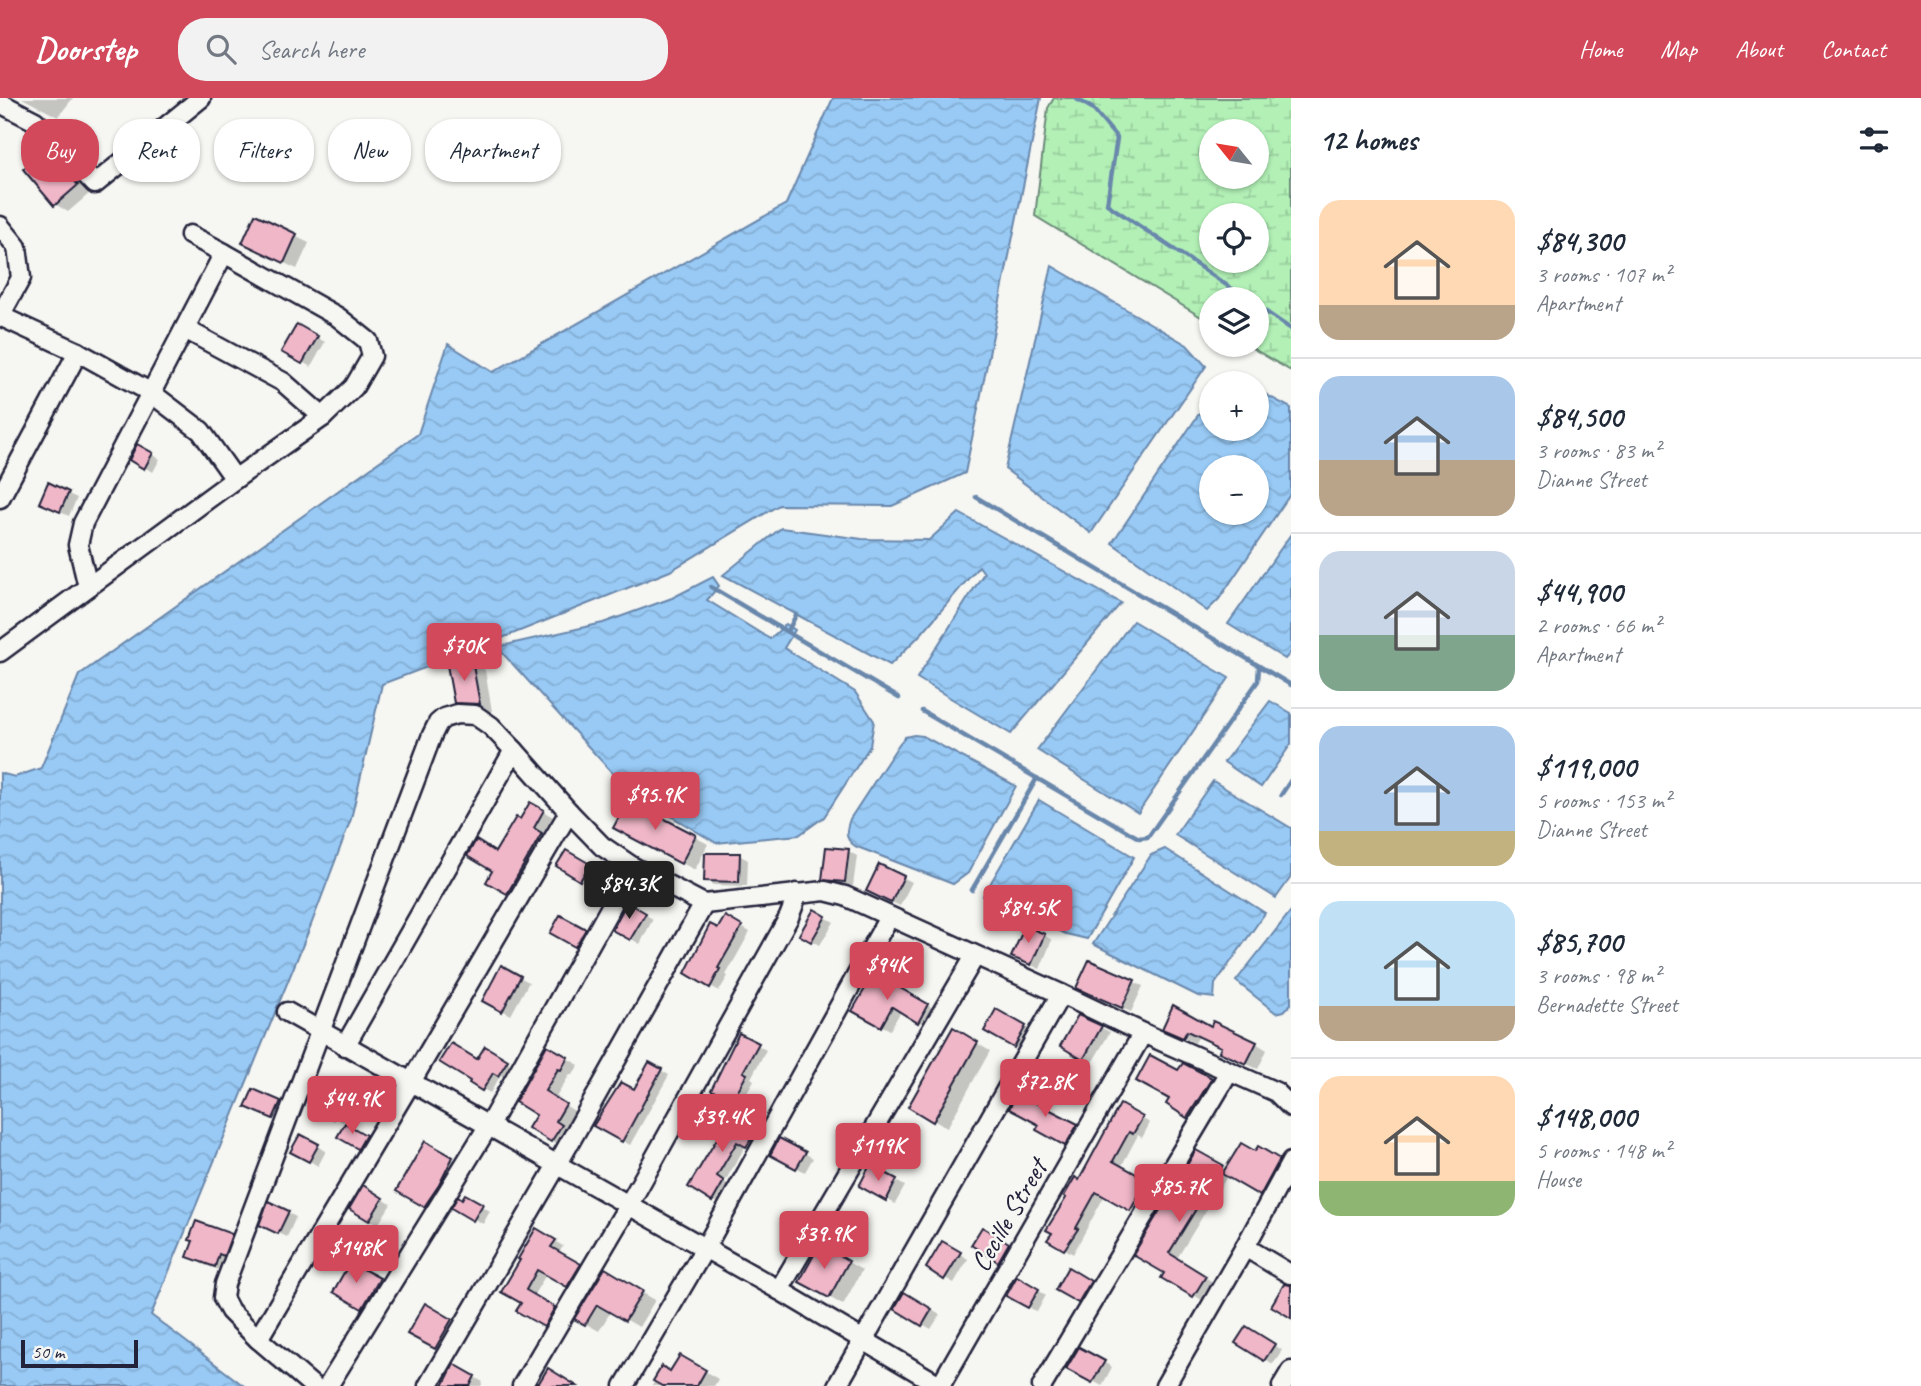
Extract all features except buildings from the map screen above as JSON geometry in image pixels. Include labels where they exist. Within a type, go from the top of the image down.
[{"type":"street","points":[[0,103],[36,121],[95,184],[201,98]]},
{"type":"street","points":[[0,226],[17,247],[21,278],[0,316],[78,352],[150,392],[201,431],[235,479]]},
{"type":"street","points":[[0,652],[323,417],[354,387],[372,356],[368,341],[338,317],[190,235]]},
{"type":"street","points":[[88,587],[78,545],[83,523],[224,253]]},
{"type":"street","points":[[185,329],[283,382],[323,417]]},
{"type":"street","points":[[0,498],[78,352]]},
{"type":"street","points":[[313,1386],[258,1339],[226,1306],[223,1293],[438,723],[457,714],[475,715],[491,726],[603,846],[634,867],[704,904],[824,891],[845,896],[1276,1092],[1291,1107]]},
{"type":"street","points":[[345,1046],[514,750]]},
{"type":"street","points":[[258,1339],[569,812]]},
{"type":"street","points":[[328,1386],[489,1125],[634,867]]},
{"type":"street","points":[[522,1386],[628,1206],[789,917],[796,893]]},
{"type":"street","points":[[428,1386],[557,1165],[704,904]]},
{"type":"street","points":[[624,1386],[705,1248],[889,917]]},
{"type":"street","points":[[779,1290],[975,956]]},
{"type":"street","points":[[837,1386],[1062,994]]},
{"type":"street","points":[[286,1012],[779,1290],[940,1386]]},
{"type":"street","name":"Cecille Street","points":[[940,1386],[1143,1033]]},
{"type":"street","points":[[1042,1386],[1229,1072]]},
{"type":"street","points":[[1165,1386],[1291,1162]]},
{"type":"street","points":[[1245,1247],[1290,1274]]},
{"type":"street","points":[[1282,1386],[1291,1371]]},
{"type":"green space","points":[[1054,98],[1291,98],[1291,371],[1267,357],[1269,287],[1199,287],[1199,316],[1035,216],[1048,108]]},
{"type":"water","points":[[833,98],[1041,98],[965,473],[892,506],[779,505],[670,571],[382,684],[351,819],[311,925],[151,1315],[244,1386],[0,1386],[0,773],[15,777],[41,768],[79,675],[418,434],[448,344],[493,372],[786,204]]},
{"type":"water","points":[[1052,266],[1187,345],[1206,366],[1199,371],[1199,376],[1091,533],[1005,469]]},
{"type":"water","points":[[1269,396],[1291,408],[1291,493],[1219,599],[1207,611],[1112,543],[1199,414],[1199,441],[1269,441]]},
{"type":"water","points":[[959,513],[1121,603],[1011,734],[917,678],[984,573],[979,566],[921,634],[890,665],[723,575],[781,528],[862,539],[929,540]]},
{"type":"water","points":[[1291,534],[1291,652],[1285,659],[1228,624]]},
{"type":"water","points":[[713,577],[719,586],[707,600],[770,639],[786,624],[795,630],[784,648],[855,692],[874,721],[870,746],[824,817],[799,835],[716,843],[629,791],[497,647],[603,623],[672,598]]},
{"type":"water","points":[[1133,621],[1229,678],[1138,813],[1037,750]]},
{"type":"water","points":[[1270,701],[1291,713],[1291,744],[1261,787],[1224,762]]},
{"type":"water","points":[[923,736],[1016,786],[968,873],[953,884],[855,846],[848,837],[850,819],[899,744],[905,737]]},
{"type":"water","points":[[1213,781],[1291,828],[1291,877],[1276,898],[1175,835]]},
{"type":"water","points":[[1039,800],[1134,857],[1087,939],[1066,934],[983,896]]},
{"type":"water","points":[[1165,849],[1265,913],[1215,984],[1214,998],[1198,996],[1093,944],[1151,855]]},
{"type":"water","points":[[1291,911],[1291,1004],[1284,1011],[1276,1013],[1236,981]]},
{"type":"waterway","points":[[1075,98],[1092,108],[1117,138],[1107,204],[1229,287]]},
{"type":"waterway","points":[[1269,314],[1291,329]]},
{"type":"waterway","points":[[976,497],[1291,685]]},
{"type":"waterway","points":[[711,587],[899,698]]},
{"type":"waterway","points":[[789,629],[796,615]]},
{"type":"waterway","points":[[922,711],[1130,833],[1139,838],[1148,837],[1258,681],[1259,666]]},
{"type":"waterway","points":[[972,890],[1037,778]]},
{"type":"waterway","points":[[1281,795],[1291,780]]}]
